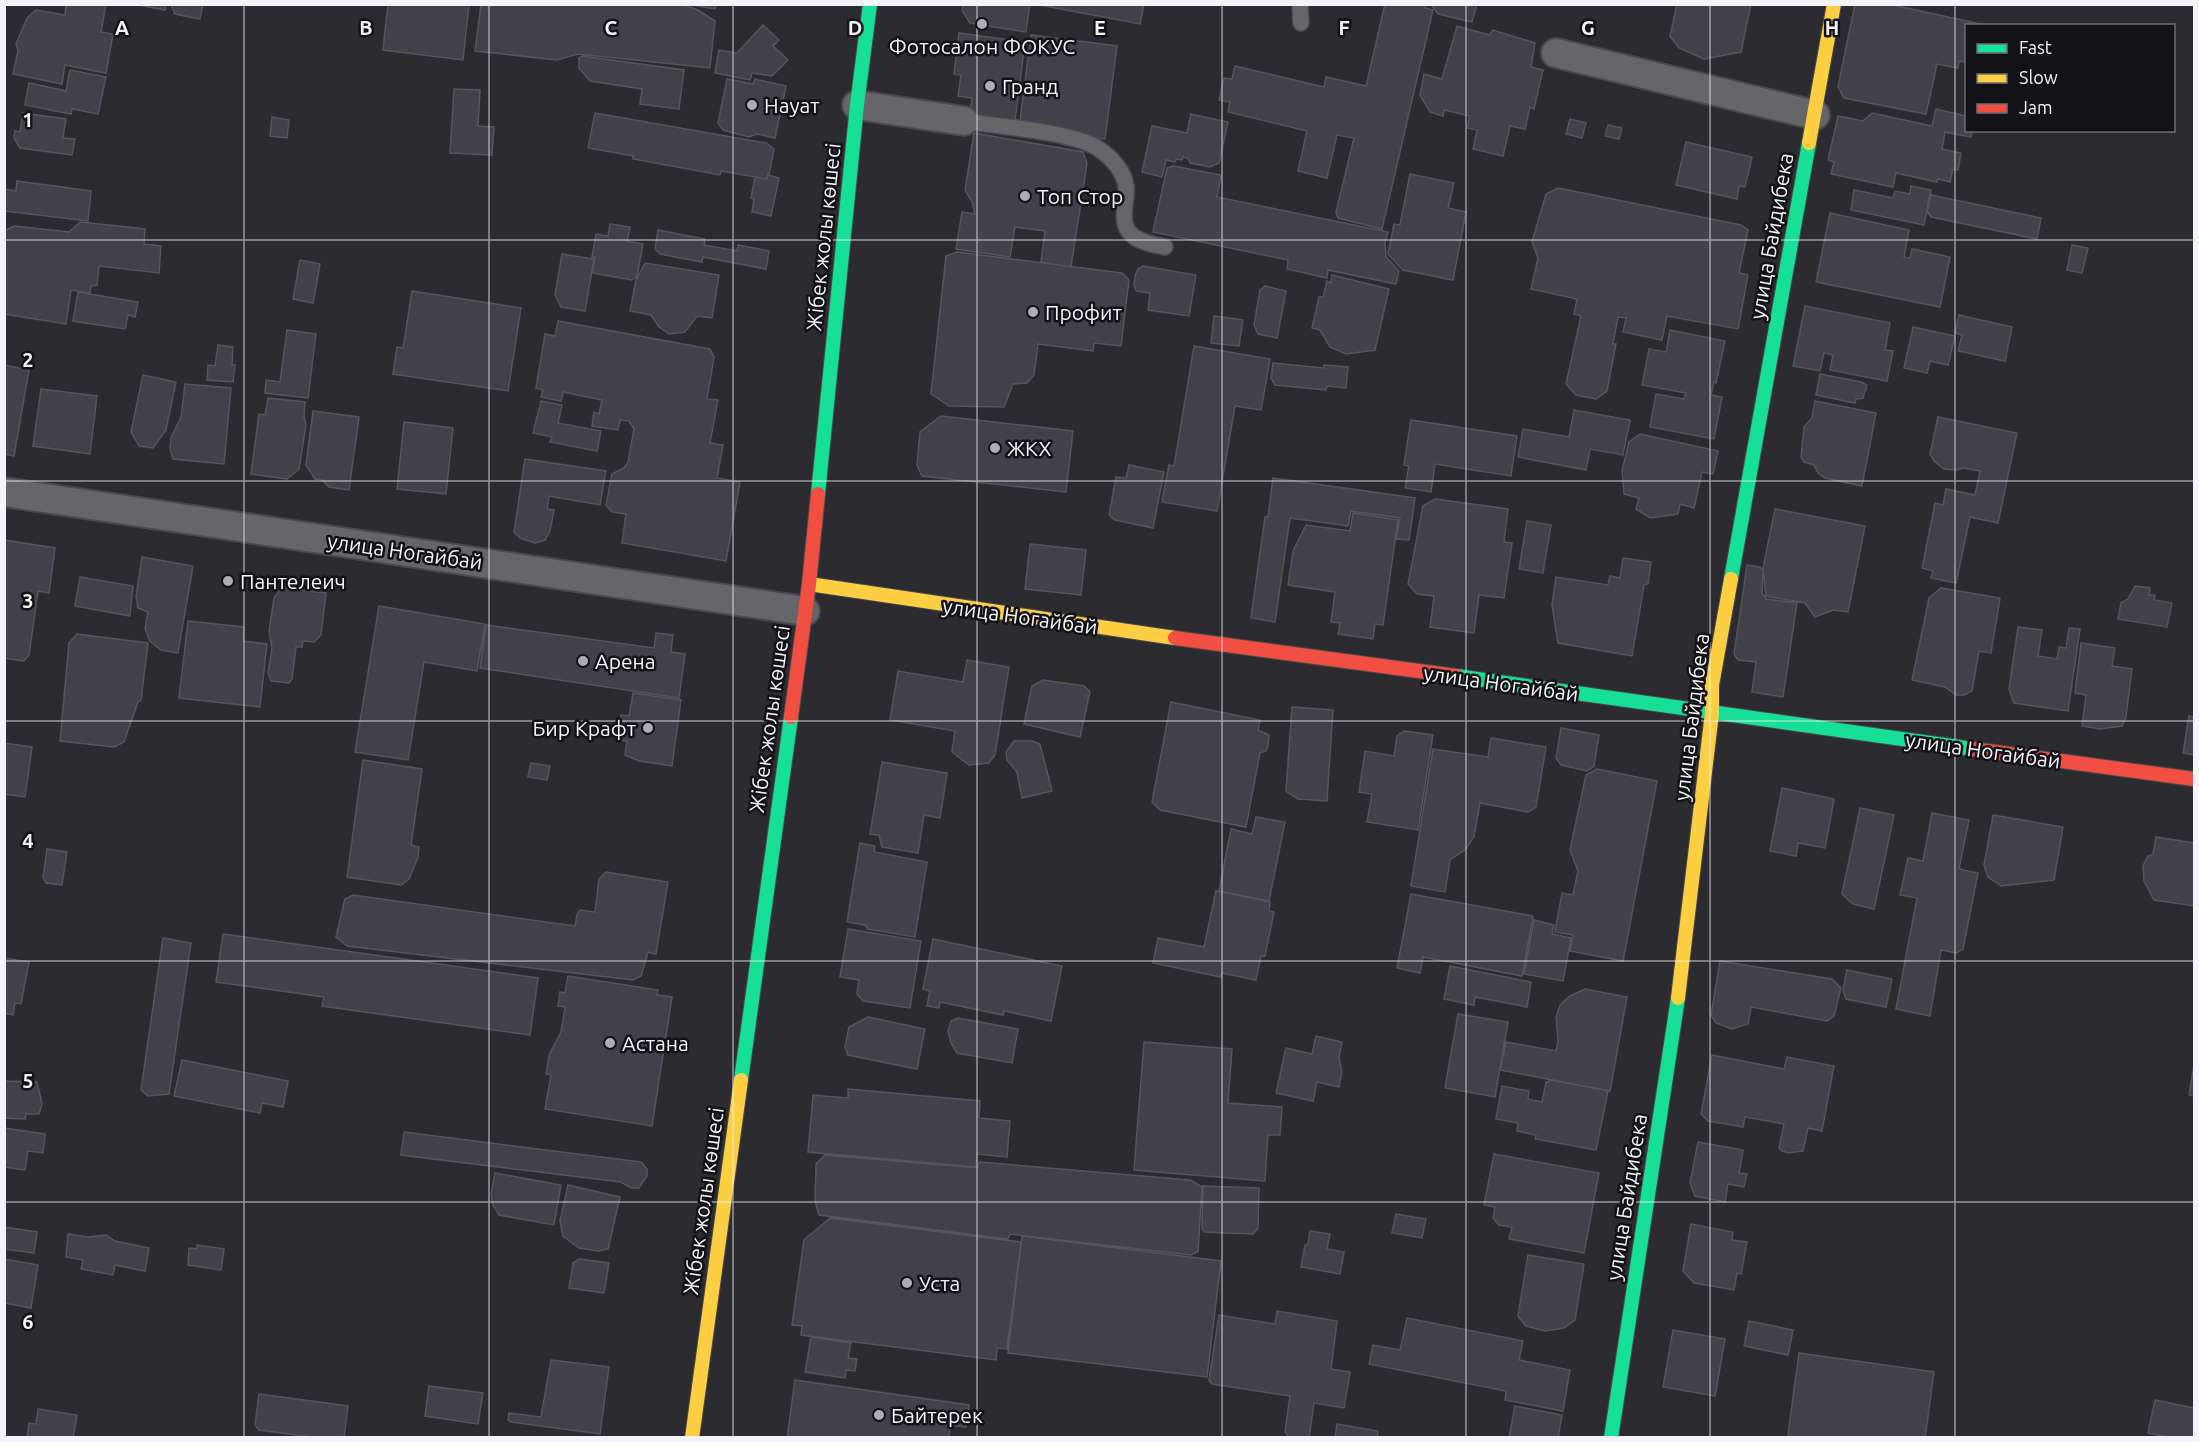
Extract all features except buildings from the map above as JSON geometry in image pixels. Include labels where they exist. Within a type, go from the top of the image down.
[{"type":"main road","name":"Жібек жолы көшесі","points":[[692,1437],[807,598],[870,4]]},
{"type":"main road","name":"улица Байдибека","points":[[1611,1437],[1683,965],[1712,713],[1712,685],[1834,4]]},
{"type":"main road","name":"улица Ногайбай","points":[[807,598],[1041,620],[2194,779]]},
{"type":"street","points":[[1556,53],[1815,115]]},
{"type":"street","points":[[858,105],[964,121]]},
{"type":"street","name":"улица Ногайбай","points":[[4,492],[807,598]]},
{"type":"lane","points":[[1300,4],[1301,23]]},
{"type":"lane","points":[[964,121],[1071,137],[1097,147],[1115,162],[1126,183],[1123,220],[1131,235],[1165,247]]},
{"type":"traffic: fast","points":[[818,494],[857,105],[870,4]]},
{"type":"traffic: fast","points":[[1731,579],[1809,143]]},
{"type":"traffic: fast","points":[[1456,676],[1973,749]]},
{"type":"traffic: fast","points":[[741,1080],[791,717]]},
{"type":"traffic: fast","points":[[1611,1438],[1678,998]]},
{"type":"traffic: slow","points":[[1809,143],[1834,4]]},
{"type":"traffic: slow","points":[[1678,998],[1712,713],[1712,685],[1731,579]]},
{"type":"traffic: slow","points":[[809,584],[1175,638]]},
{"type":"traffic: slow","points":[[692,1438],[741,1080]]},
{"type":"traffic: jam","points":[[791,717],[809,584],[818,494]]},
{"type":"traffic: jam","points":[[1175,638],[1456,676]]},
{"type":"traffic: jam","points":[[1973,749],[2194,779]]},
{"type":"place","name":"Фотосалон ФОКУС","points":[[982,24]]},
{"type":"place","name":"Гранд","points":[[990,86]]},
{"type":"place","name":"Науат","points":[[752,105]]},
{"type":"place","name":"Топ Стор","points":[[1025,196]]},
{"type":"place","name":"Профит","points":[[1033,312]]},
{"type":"place","name":"ЖКХ","points":[[995,448]]},
{"type":"place","name":"Пантелеич","points":[[228,581]]},
{"type":"place","name":"Арена","points":[[583,661]]},
{"type":"place","name":"Бир Крафт","points":[[648,728]]},
{"type":"place","name":"Астана","points":[[610,1043]]},
{"type":"place","name":"Уста","points":[[907,1283]]},
{"type":"place","name":"Байтерек","points":[[879,1415]]}]
